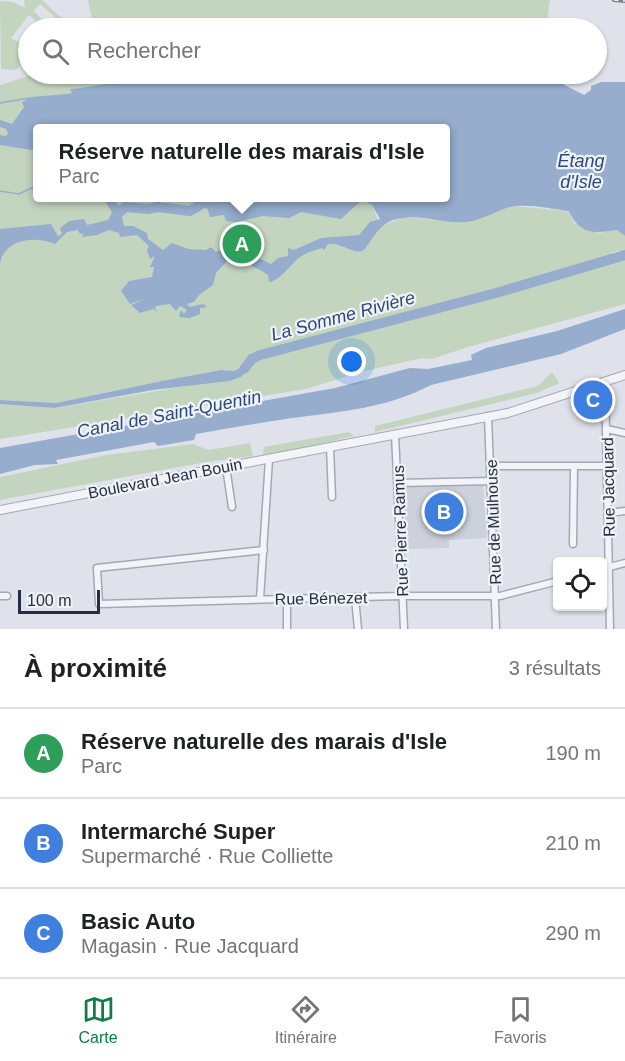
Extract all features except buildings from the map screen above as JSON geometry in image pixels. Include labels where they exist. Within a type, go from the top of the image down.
[{"type":"street","name":"Boulevard Jean Bouin","points":[[0,510],[508,413],[625,375]]},
{"type":"street","name":"Rue Jacquard","points":[[605,382],[609,466],[607,557]]},
{"type":"street","name":"Rue de Mulhouse","points":[[488,416],[496,629]]},
{"type":"street","points":[[607,429],[625,434]]},
{"type":"street","name":"Rue Pierre Ramus","points":[[396,434],[404,629]]},
{"type":"street","points":[[330,447],[332,497]]},
{"type":"street","points":[[260,599],[269,459]]},
{"type":"street","points":[[490,466],[609,466]]},
{"type":"street","points":[[573,544],[574,466]]},
{"type":"street","points":[[226,467],[232,507]]},
{"type":"street","points":[[399,483],[491,481]]},
{"type":"street","points":[[609,513],[625,512]]},
{"type":"street","name":"Rue Bénezet","points":[[264,550],[97,568],[99,604],[403,596],[496,596],[553,582]]},
{"type":"street","points":[[607,568],[625,563]]},
{"type":"street","name":"Rue Jacquard","points":[[607,583],[610,629]]},
{"type":"street","points":[[355,598],[358,629]]},
{"type":"street","points":[[287,599],[287,629]]},
{"type":"shaded area","points":[[483,485],[487,538],[449,540],[449,548],[405,549],[405,487]]},
{"type":"green space","points":[[24,0],[42,0],[62,18],[56,18],[40,4],[34,11],[41,18],[32,18],[29,15],[27,18],[18,18],[18,29],[11,38],[18,42],[18,68],[16,70],[1,69],[0,1],[13,2],[25,8]]},
{"type":"green space","points":[[88,0],[550,0],[547,18],[92,18]]},
{"type":"green space","points":[[18,79],[18,84],[113,84],[45,124],[33,124],[33,202],[366,202],[372,205],[381,227],[402,217],[466,222],[513,206],[569,211],[574,223],[599,233],[617,230],[625,236],[625,253],[619,251],[611,253],[612,258],[625,259],[625,304],[432,359],[422,358],[364,371],[306,389],[0,439],[0,404],[54,408],[241,377],[243,363],[234,371],[221,370],[56,403],[0,400],[0,85]]},
{"type":"green space","points":[[552,372],[559,383],[537,393],[375,432],[375,426],[538,386]]},
{"type":"green space","points":[[349,432],[354,436],[263,457],[264,447]]},
{"type":"green space","points":[[250,443],[253,456],[206,462],[0,500],[0,477],[106,455],[193,444],[209,450]]},
{"type":"water","name":"Étang d'Isle","points":[[625,82],[625,236],[617,230],[588,231],[577,224],[569,211],[531,206],[510,207],[466,222],[402,218],[387,223],[362,251],[328,244],[324,250],[322,248],[300,257],[274,281],[269,282],[268,275],[243,262],[227,261],[216,273],[213,285],[199,295],[194,302],[187,304],[190,307],[203,304],[207,307],[200,308],[200,314],[190,318],[179,317],[181,310],[184,314],[187,310],[180,306],[176,311],[170,304],[156,306],[155,309],[159,313],[153,309],[140,313],[131,305],[146,298],[130,304],[121,291],[129,281],[152,277],[154,267],[150,267],[155,256],[150,259],[147,250],[149,246],[137,235],[120,237],[119,233],[109,230],[97,235],[82,237],[83,233],[80,234],[78,230],[67,232],[55,244],[40,240],[23,241],[8,248],[0,264],[0,229],[51,224],[58,236],[62,234],[60,228],[69,221],[84,219],[87,225],[108,220],[112,212],[106,203],[116,202],[126,209],[121,213],[124,226],[133,226],[147,233],[148,239],[163,250],[172,243],[188,249],[206,250],[211,247],[216,252],[223,249],[237,249],[271,264],[278,258],[288,256],[288,248],[294,250],[321,238],[359,235],[370,222],[380,219],[372,205],[366,202],[450,202],[450,124],[33,124],[33,150],[0,145],[0,135],[6,136],[8,133],[6,129],[0,127],[0,120],[12,124],[24,107],[22,102],[31,97],[67,94],[72,93],[70,89],[104,84],[563,84],[584,95],[591,90],[591,86],[596,84]]},
{"type":"water","name":"Étang d'Isle","points":[[202,202],[360,202],[341,219],[301,212],[289,218],[263,216],[237,222],[226,221],[224,215],[210,217],[206,204],[201,204]]},
{"type":"water","points":[[625,309],[625,329],[561,354],[431,385],[381,404],[196,434],[194,440],[158,446],[154,442],[56,460],[58,464],[35,465],[0,474],[0,448],[335,388],[410,368],[428,369],[472,360],[471,355],[486,348],[557,331]]},
{"type":"water","points":[[249,354],[256,361],[241,377],[229,381],[153,390],[54,408],[0,404],[0,400],[56,403],[221,370],[234,371],[241,367]]},
{"type":"waterway","points":[[0,103],[29,98]]},
{"type":"waterway","points":[[0,191],[19,194],[33,187]]},
{"type":"waterway","points":[[116,216],[125,207],[148,209],[158,207],[190,211],[205,202],[213,206]]},
{"type":"waterway","name":"La Somme Rivière","points":[[244,369],[252,359],[260,355],[496,293],[625,255]]},
{"type":"railway","points":[[614,0],[625,1]]},
{"type":"place","name":"Réserve naturelle des marais d'Isle","points":[[242,244]]},
{"type":"place","name":"Basic Auto","points":[[593,400]]},
{"type":"place","name":"Intermarché Super","points":[[444,512]]},
{"type":"water label","name":"Canal de Saint-Quentin","points":[[169,414]]}]
